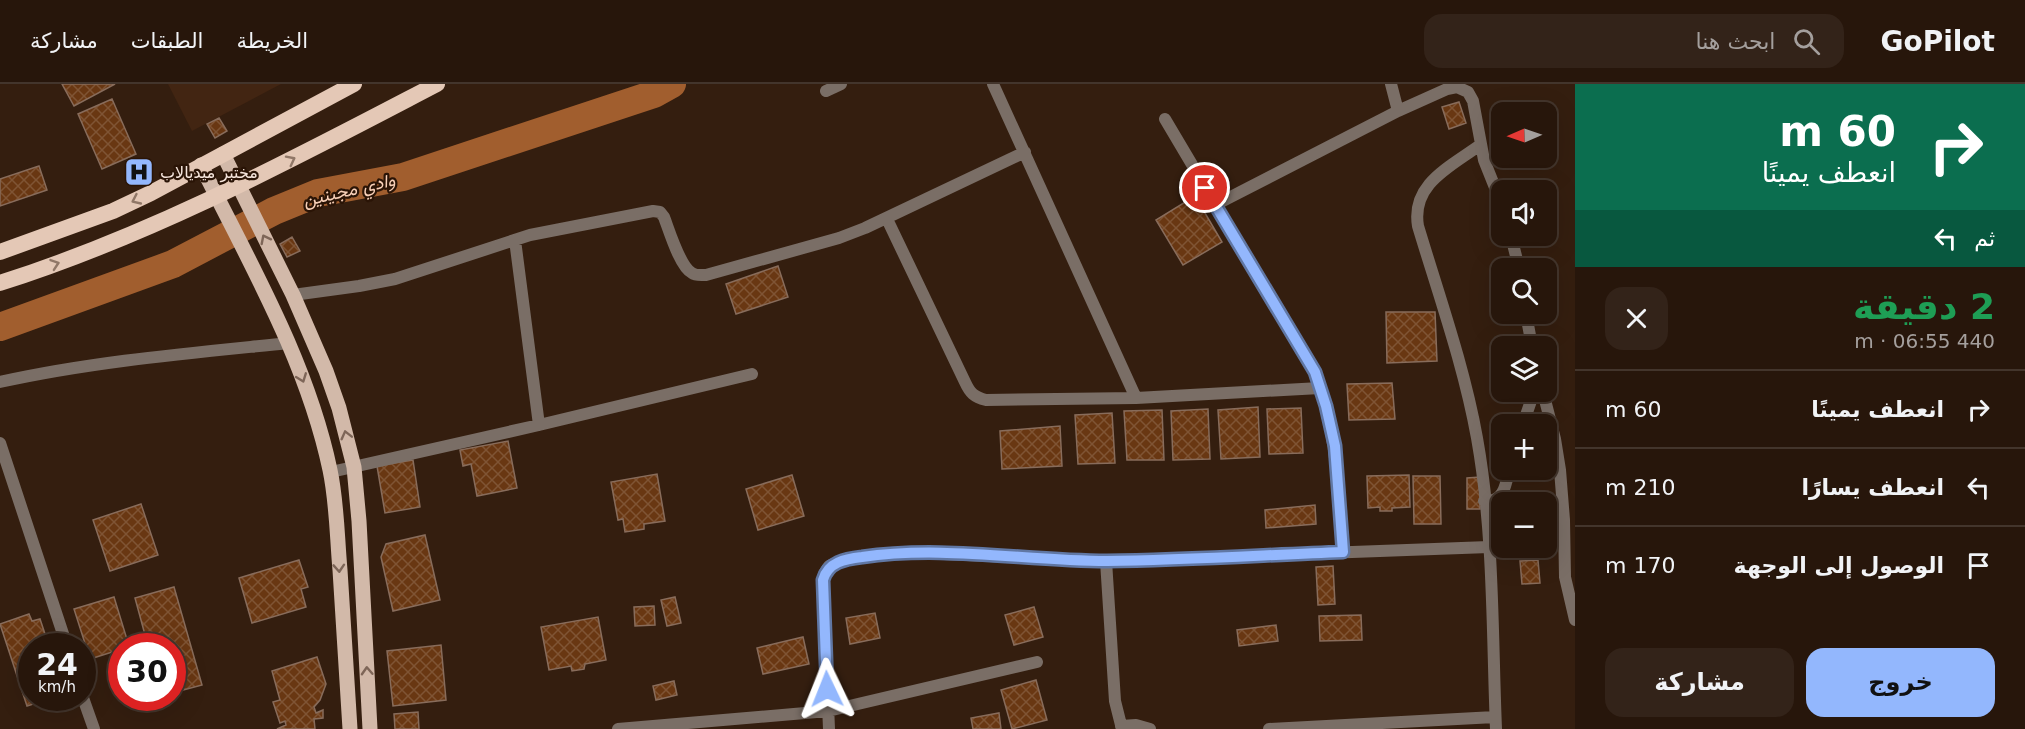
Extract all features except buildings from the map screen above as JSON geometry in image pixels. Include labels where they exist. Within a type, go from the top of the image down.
[{"type":"highway","points":[[0,252],[113,211],[151,193],[354,84]]},
{"type":"highway","points":[[0,283],[117,241],[239,187],[437,84]]},
{"type":"main road","points":[[223,154],[293,295],[339,408],[354,467],[370,729]]},
{"type":"main road","points":[[201,165],[289,343],[316,414],[331,472],[337,524],[350,729]]},
{"type":"street","points":[[826,91],[842,84]]},
{"type":"street","points":[[993,84],[1136,398]]},
{"type":"street","points":[[1391,84],[1398,111]]},
{"type":"street","points":[[1215,205],[1398,111],[1447,89],[1458,87],[1468,92],[1473,100],[1480,145],[1493,180]]},
{"type":"street","points":[[1165,118],[1307,357],[1320,388],[1335,446],[1343,552]]},
{"type":"street","points":[[1269,729],[1495,723],[1489,547],[1479,449],[1471,408],[1418,226],[1417,211],[1421,196],[1429,183],[1480,145]]},
{"type":"street","points":[[293,295],[395,279],[531,235],[653,211],[660,212],[664,217],[681,260],[688,270],[693,274],[706,275],[839,238],[886,219],[1025,152]]},
{"type":"street","points":[[886,219],[970,392],[976,398],[986,400],[1136,398],[1320,388]]},
{"type":"street","points":[[515,240],[539,425]]},
{"type":"street","points":[[0,382],[111,362],[289,343]]},
{"type":"street","points":[[331,472],[752,374]]},
{"type":"street","points":[[1546,402],[1560,470],[1565,576],[1575,620]]},
{"type":"street","points":[[0,443],[63,633]]},
{"type":"street","points":[[1484,501],[1494,500],[1502,495],[1506,480]]},
{"type":"street","points":[[829,729],[823,580],[829,566],[836,562],[860,557],[921,553],[1106,561],[1489,547]]},
{"type":"street","points":[[1106,561],[1115,701],[1121,728],[1136,725],[1150,729]]},
{"type":"street","points":[[618,729],[684,726],[828,711],[1037,663]]},
{"type":"street","points":[[88,711],[94,729]]},
{"type":"shaded area","points":[[168,84],[281,84],[192,131]]},
{"type":"waterway","name":"وادي مجينين","points":[[0,327],[173,264],[274,211],[318,193],[403,177],[654,94],[672,84]]},
{"type":"place","name":"مختبر ميديالاب","points":[[139,172]]},
{"type":"route","points":[[827,689],[823,580],[829,566],[836,562],[893,553],[1106,561],[1343,552],[1335,446],[1315,372],[1205,188]]}]
